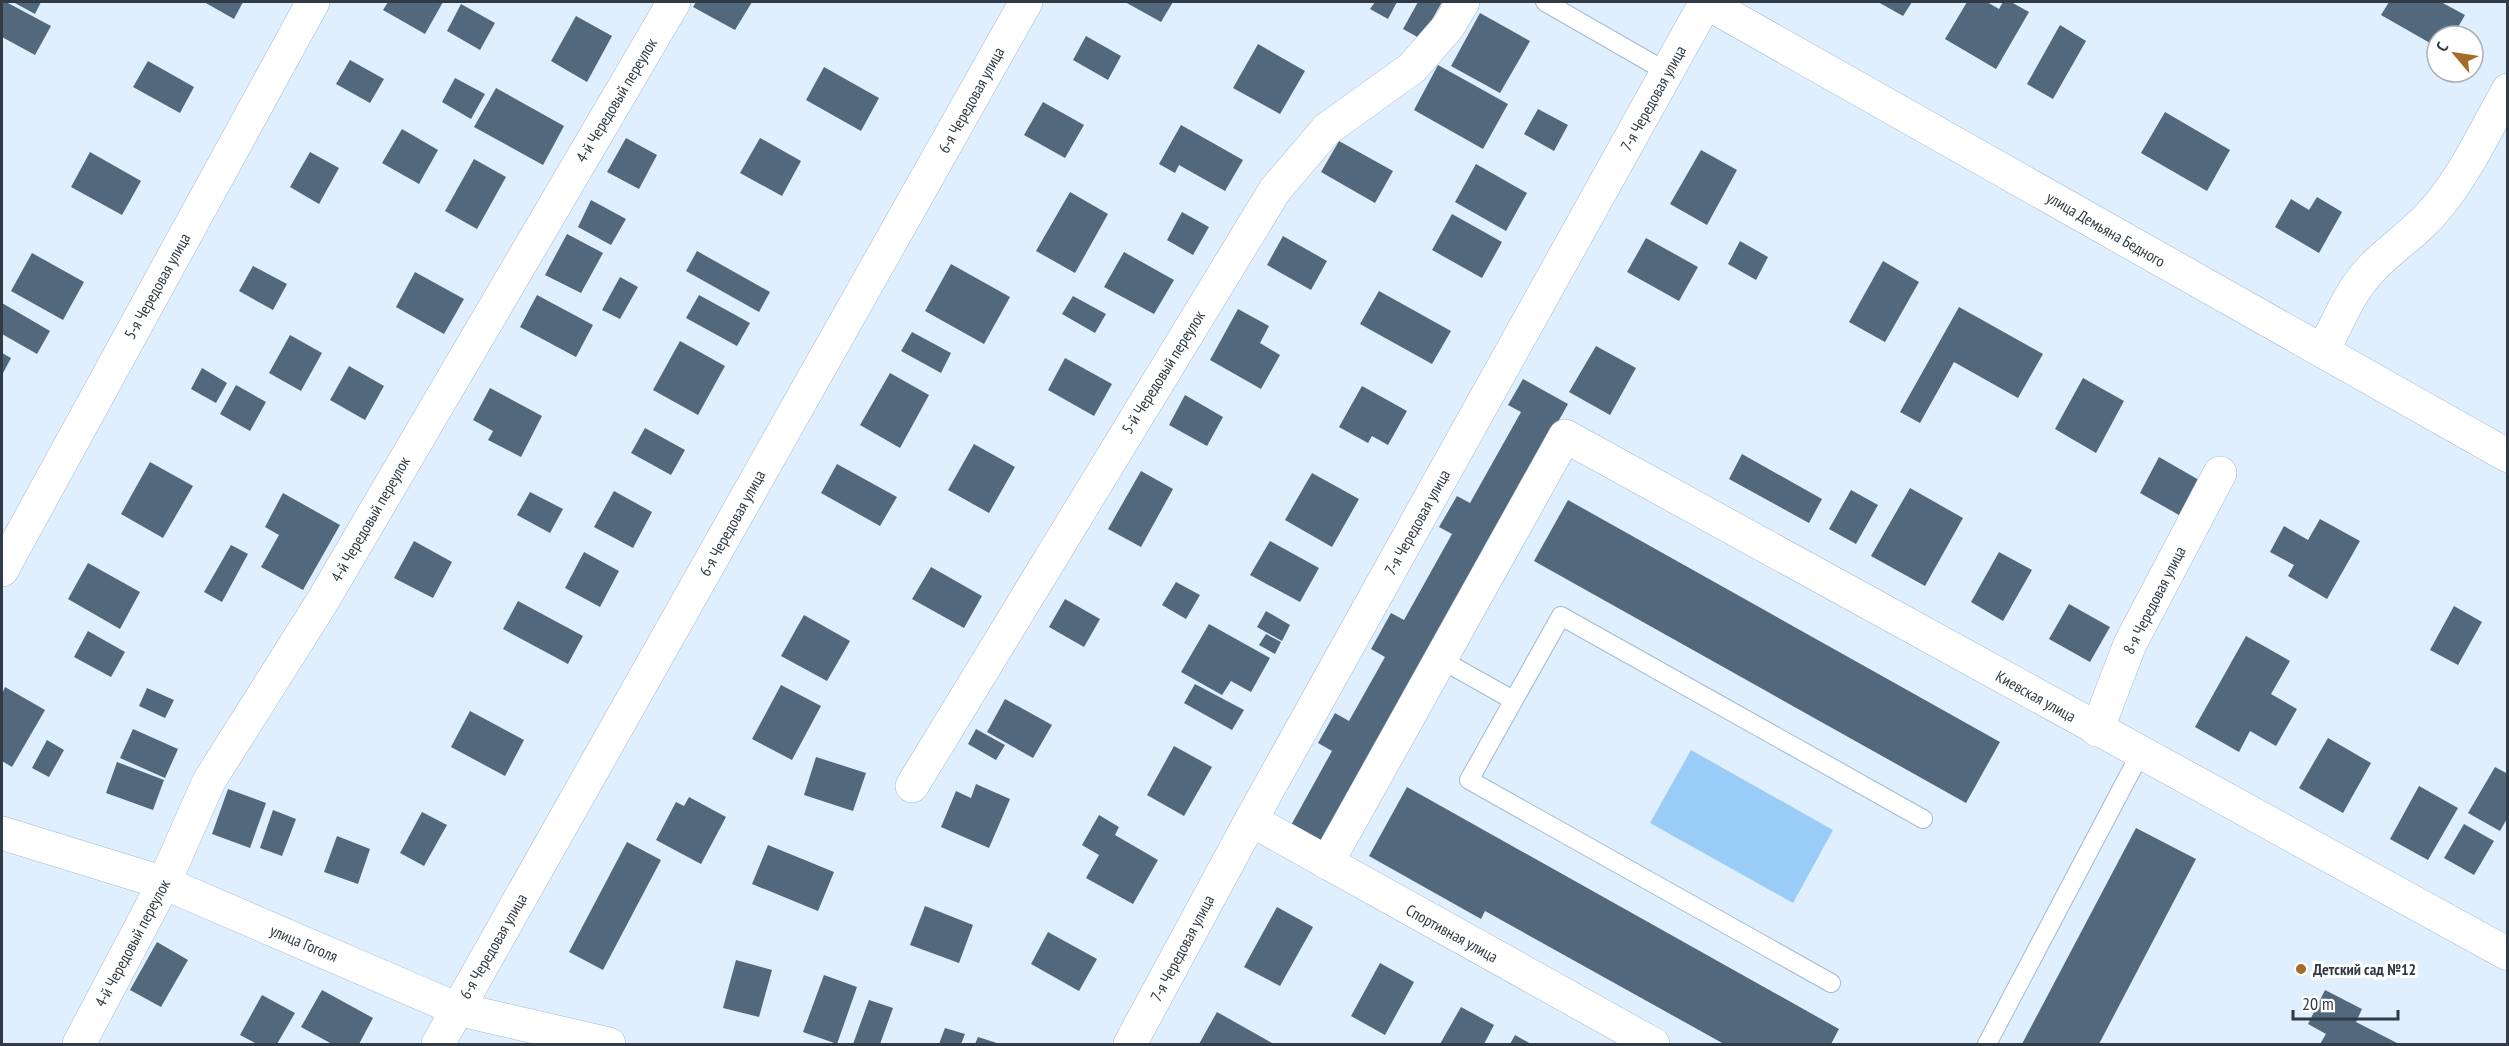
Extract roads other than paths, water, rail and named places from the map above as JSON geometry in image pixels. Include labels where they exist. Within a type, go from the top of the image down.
[{"type":"street","name":"5-я Чередовая улица","points":[[2,570],[313,2]]},
{"type":"street","name":"4-й Чередовый переулок","points":[[79,1044],[165,883],[209,781],[322,602],[674,2]]},
{"type":"street","name":"6-я Чередовая улица","points":[[438,1044],[1026,2]]},
{"type":"street","name":"5-й Чередовый переулок","points":[[912,786],[1275,190],[1327,129],[1412,68],[1448,27],[1463,2]]},
{"type":"street","name":"7-я Чередовая улица","points":[[1130,1044],[1251,820],[1705,2]]},
{"type":"street","name":"улица Демьяна Бедного","points":[[1705,2],[2508,456]]},
{"type":"street","points":[[2323,351],[2356,290],[2371,268],[2416,232],[2441,204],[2508,90]]},
{"type":"street","name":"Киевская улица","points":[[1440,659],[1565,436],[2140,754],[2508,954]]},
{"type":"street","name":"8-я Чередовая улица","points":[[2097,730],[2130,644],[2220,473]]},
{"type":"street","points":[[1327,863],[1440,659]]},
{"type":"street","name":"Спортивная улица","points":[[1251,820],[1653,1044]]},
{"type":"street","name":"улица Гоголя","points":[[2,832],[165,883],[457,1009],[609,1044]]},
{"type":"lane","points":[[1545,2],[1667,72]]},
{"type":"lane","points":[[1831,983],[1469,780],[1561,616],[1923,819]]},
{"type":"lane","points":[[1440,659],[1514,700]]},
{"type":"lane","points":[[1987,1044],[2140,754]]},
{"type":"place","name":"Детский сад №12","points":[[2301,969]]}]
